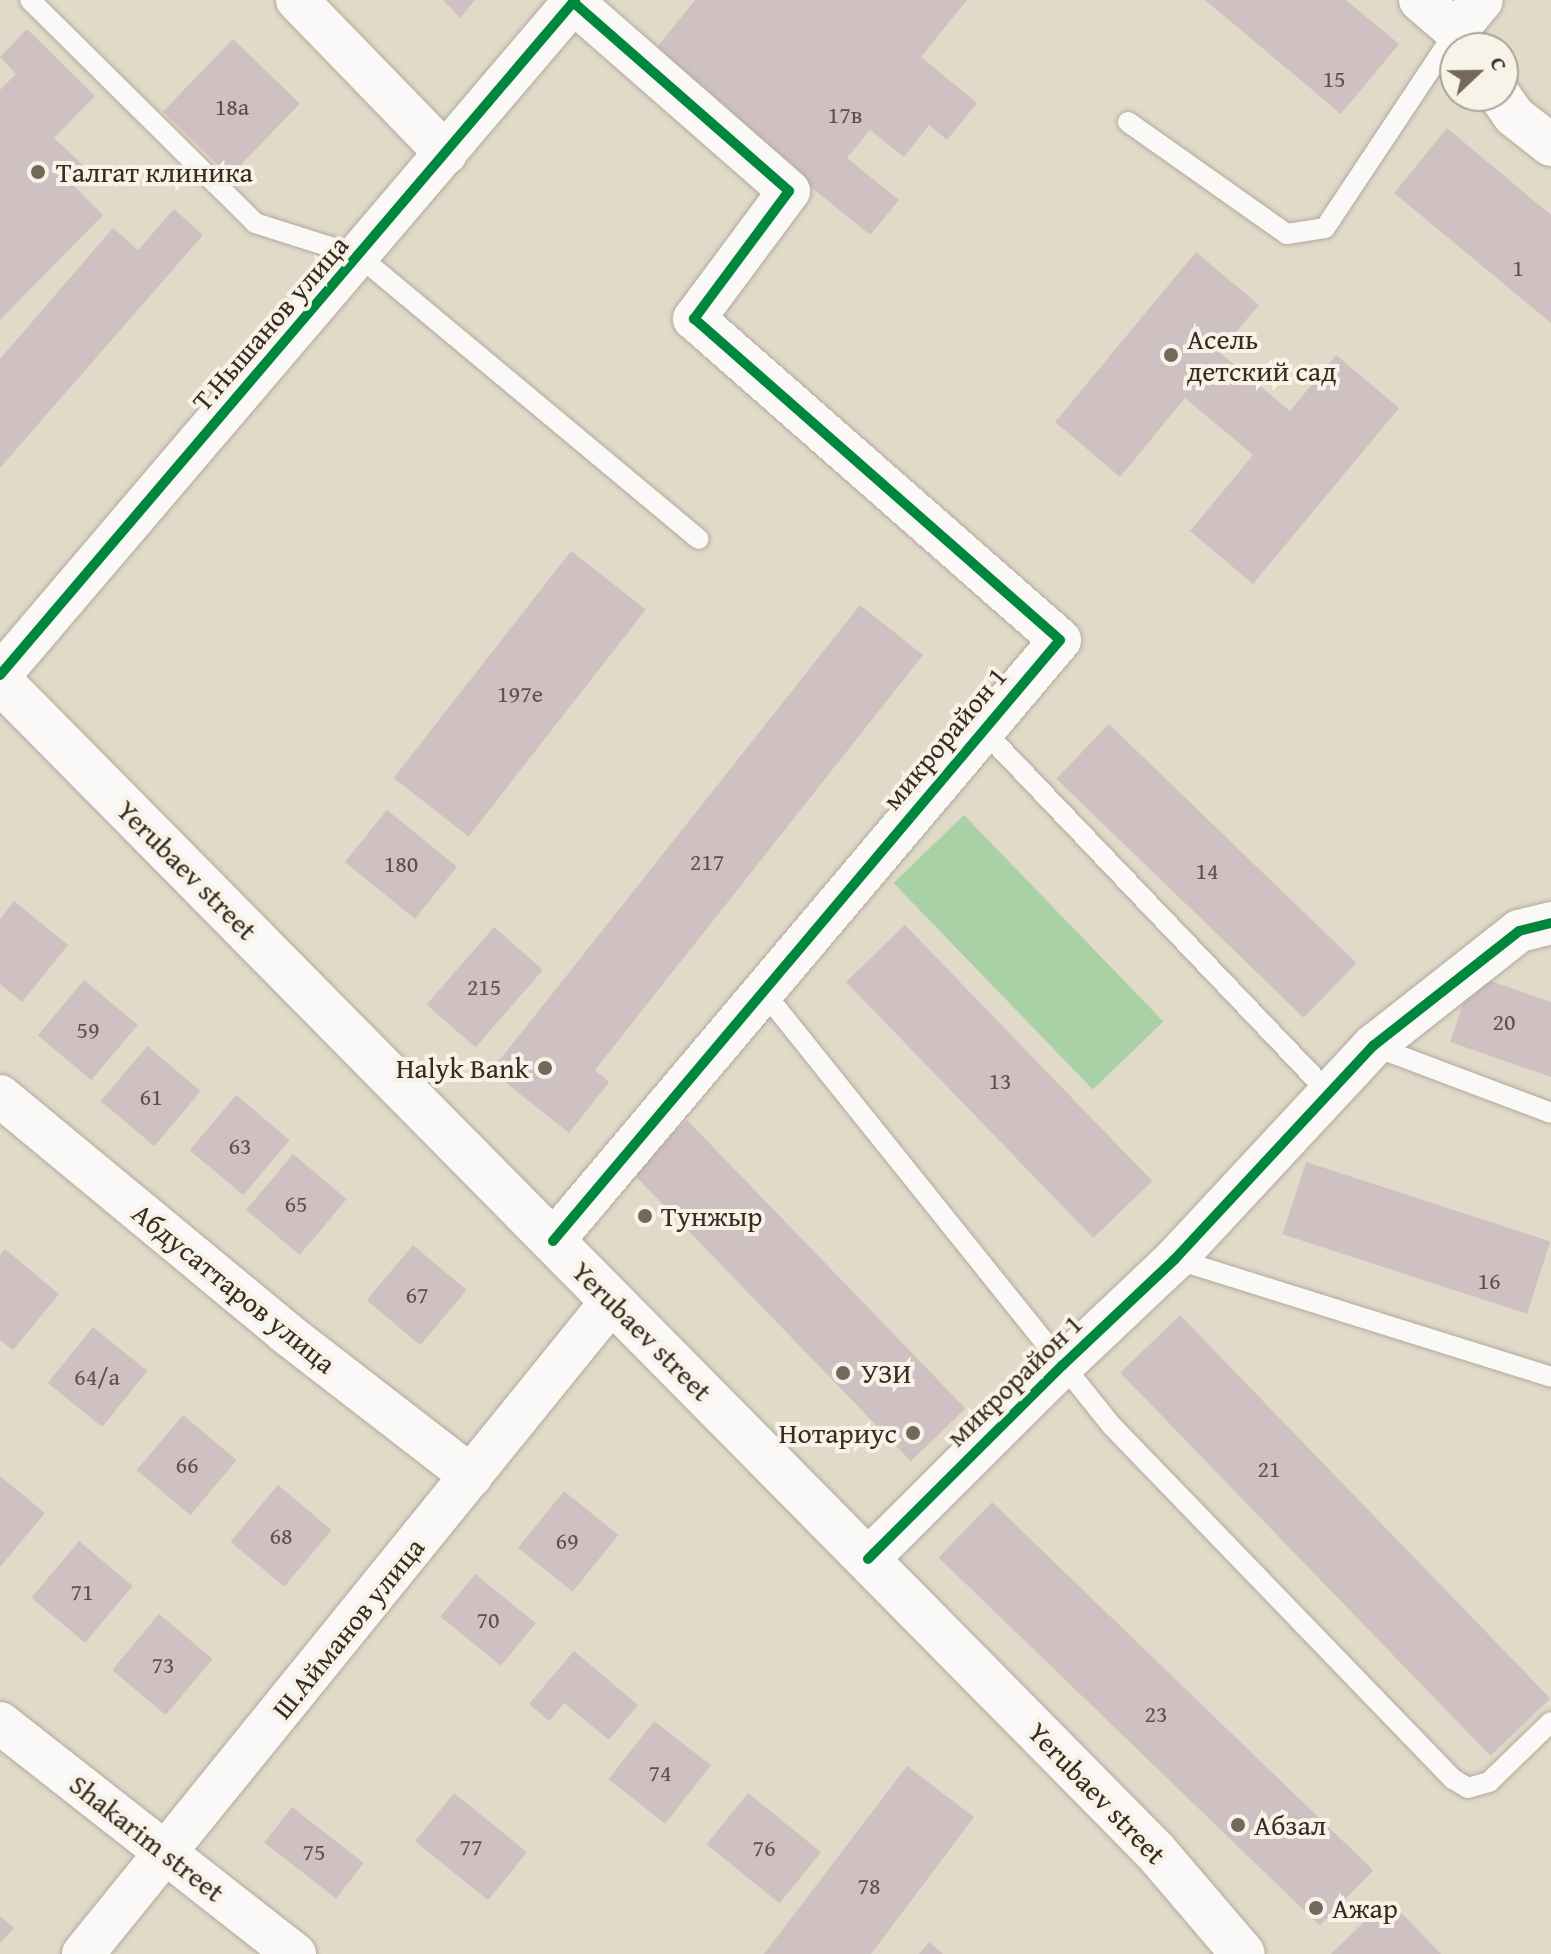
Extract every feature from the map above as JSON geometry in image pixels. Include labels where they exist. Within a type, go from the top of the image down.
[{"type":"main road","name":"Yerubaev street","points":[[0,678],[1155,1851],[1243,1954]]},
{"type":"street","points":[[297,0],[446,154]]},
{"type":"street","points":[[1420,0],[1469,26]]},
{"type":"street","name":"Т.Нышанов улица","points":[[0,678],[574,1]]},
{"type":"street","name":"микрорайон 1","points":[[553,1241],[1060,640],[694,319],[789,191],[574,1]]},
{"type":"street","points":[[1511,112],[1551,145]]},
{"type":"street","name":"микрорайон 1","points":[[868,1559],[1063,1365],[1175,1259],[1373,1046],[1519,931],[1551,923]]},
{"type":"street","name":"Абдусаттаров улица","points":[[0,1096],[286,1333],[471,1476]]},
{"type":"street","name":"Ш.Айманов улица","points":[[83,1954],[612,1301]]},
{"type":"street","name":"Shakarim street","points":[[0,1723],[295,1954]]},
{"type":"lane","points":[[30,0],[255,223],[359,256],[699,539]]},
{"type":"lane","points":[[1128,122],[1287,234],[1325,228],[1469,26]]},
{"type":"lane","points":[[983,730],[1329,1093]]},
{"type":"lane","points":[[762,990],[1112,1426],[1453,1779],[1468,1788],[1489,1782],[1551,1722]]},
{"type":"lane","points":[[1373,1046],[1551,1113]]},
{"type":"lane","points":[[1175,1259],[1551,1377]]},
{"type":"green space","points":[[964,815],[1163,1021],[1093,1090],[894,883]]},
{"type":"building","points":[[443,0],[475,0],[460,18]]},
{"type":"building","points":[[695,0],[967,0],[921,57],[977,103],[947,140],[929,125],[904,157],[870,130],[847,158],[899,200],[870,235],[650,56]]},
{"type":"building","points":[[1205,0],[1346,0],[1399,44],[1341,114]]},
{"type":"building","name":"Талгат клиника","points":[[27,29],[95,96],[54,138],[83,165],[68,180],[103,215],[0,320],[0,90],[16,74],[0,57]]},
{"type":"building","points":[[233,39],[300,104],[230,176],[163,112]]},
{"type":"building","points":[[1447,128],[1551,215],[1551,323],[1394,193]]},
{"type":"building","points":[[174,209],[203,235],[0,468],[0,359],[113,228],[138,250]]},
{"type":"building","points":[[1196,252],[1259,305],[1219,352],[1290,411],[1336,355],[1399,408],[1253,584],[1190,531],[1253,455],[1185,398],[1120,477],[1055,422]]},
{"type":"building","points":[[571,551],[646,609],[469,836],[394,778]]},
{"type":"building","points":[[860,605],[923,655],[595,1070],[609,1082],[569,1133],[491,1071]]},
{"type":"building","points":[[1109,724],[1356,963],[1304,1018],[1056,779]]},
{"type":"building","points":[[387,810],[457,867],[415,919],[345,862]]},
{"type":"building","points":[[14,901],[68,945],[22,1002],[0,984],[0,919]]},
{"type":"building","points":[[905,925],[1152,1181],[1093,1238],[846,982]]},
{"type":"building","points":[[494,927],[543,970],[475,1047],[426,1005]]},
{"type":"building","points":[[1473,975],[1551,1002],[1551,1077],[1450,1042]]},
{"type":"building","points":[[84,980],[138,1025],[91,1080],[38,1035]]},
{"type":"building","points":[[147,1046],[201,1091],[154,1146],[101,1101]]},
{"type":"building","points":[[236,1095],[290,1140],[243,1195],[190,1150]]},
{"type":"building","points":[[687,1120],[966,1408],[911,1461],[632,1173]]},
{"type":"building","points":[[293,1154],[347,1199],[300,1255],[246,1210]]},
{"type":"building","points":[[1306,1162],[1550,1241],[1527,1314],[1283,1234]]},
{"type":"building","points":[[413,1245],[467,1290],[420,1345],[367,1300]]},
{"type":"building","points":[[5,1249],[59,1294],[13,1350],[0,1340],[0,1255]]},
{"type":"building","points":[[1180,1315],[1550,1698],[1491,1756],[1120,1373]]},
{"type":"building","points":[[93,1327],[147,1371],[102,1427],[48,1383]]},
{"type":"building","points":[[183,1415],[237,1460],[190,1515],[137,1470]]},
{"type":"building","points":[[0,1476],[45,1513],[0,1567]]},
{"type":"building","points":[[278,1485],[332,1530],[284,1587],[230,1542]]},
{"type":"building","points":[[564,1491],[618,1535],[572,1592],[518,1548]]},
{"type":"building","points":[[992,1502],[1373,1870],[1320,1926],[939,1557]]},
{"type":"building","points":[[79,1541],[133,1586],[85,1643],[31,1598]]},
{"type":"building","points":[[475,1574],[536,1623],[501,1666],[440,1617]]},
{"type":"building","points":[[159,1614],[213,1659],[166,1715],[112,1670]]},
{"type":"building","points":[[574,1651],[638,1705],[609,1740],[564,1703],[549,1721],[529,1704]]},
{"type":"building","points":[[654,1721],[711,1765],[665,1824],[608,1779]]},
{"type":"building","points":[[907,1766],[974,1817],[871,1954],[764,1954]]},
{"type":"building","points":[[454,1793],[527,1852],[488,1900],[415,1841]]},
{"type":"building","points":[[748,1793],[821,1852],[780,1903],[706,1844]]},
{"type":"building","points":[[292,1807],[364,1863],[336,1898],[264,1842]]},
{"type":"building","points":[[1388,1899],[1441,1954],[1331,1954]]},
{"type":"building","points":[[0,1916],[14,1928],[0,1943]]},
{"type":"building","points":[[929,1942],[943,1954],[919,1954]]},
{"type":"cycle path","points":[[0,675],[575,0]]},
{"type":"cycle path","points":[[553,1241],[1060,640],[694,319],[789,191],[573,2]]},
{"type":"cycle path","points":[[868,1559],[1063,1365],[1175,1259],[1373,1046],[1519,931],[1551,923]]},
{"type":"place","name":"Талгат клиника","points":[[38,172]]},
{"type":"place","name":"Асель детский сад","points":[[1171,355]]},
{"type":"place","name":"Halyk Bank","points":[[545,1068]]},
{"type":"place","name":"Тунжыр","points":[[645,1216]]},
{"type":"place","name":"УЗИ","points":[[843,1373]]},
{"type":"place","name":"Нотариус","points":[[913,1433]]},
{"type":"place","name":"Абзал","points":[[1238,1825]]},
{"type":"place","name":"Ажар","points":[[1316,1908]]}]
